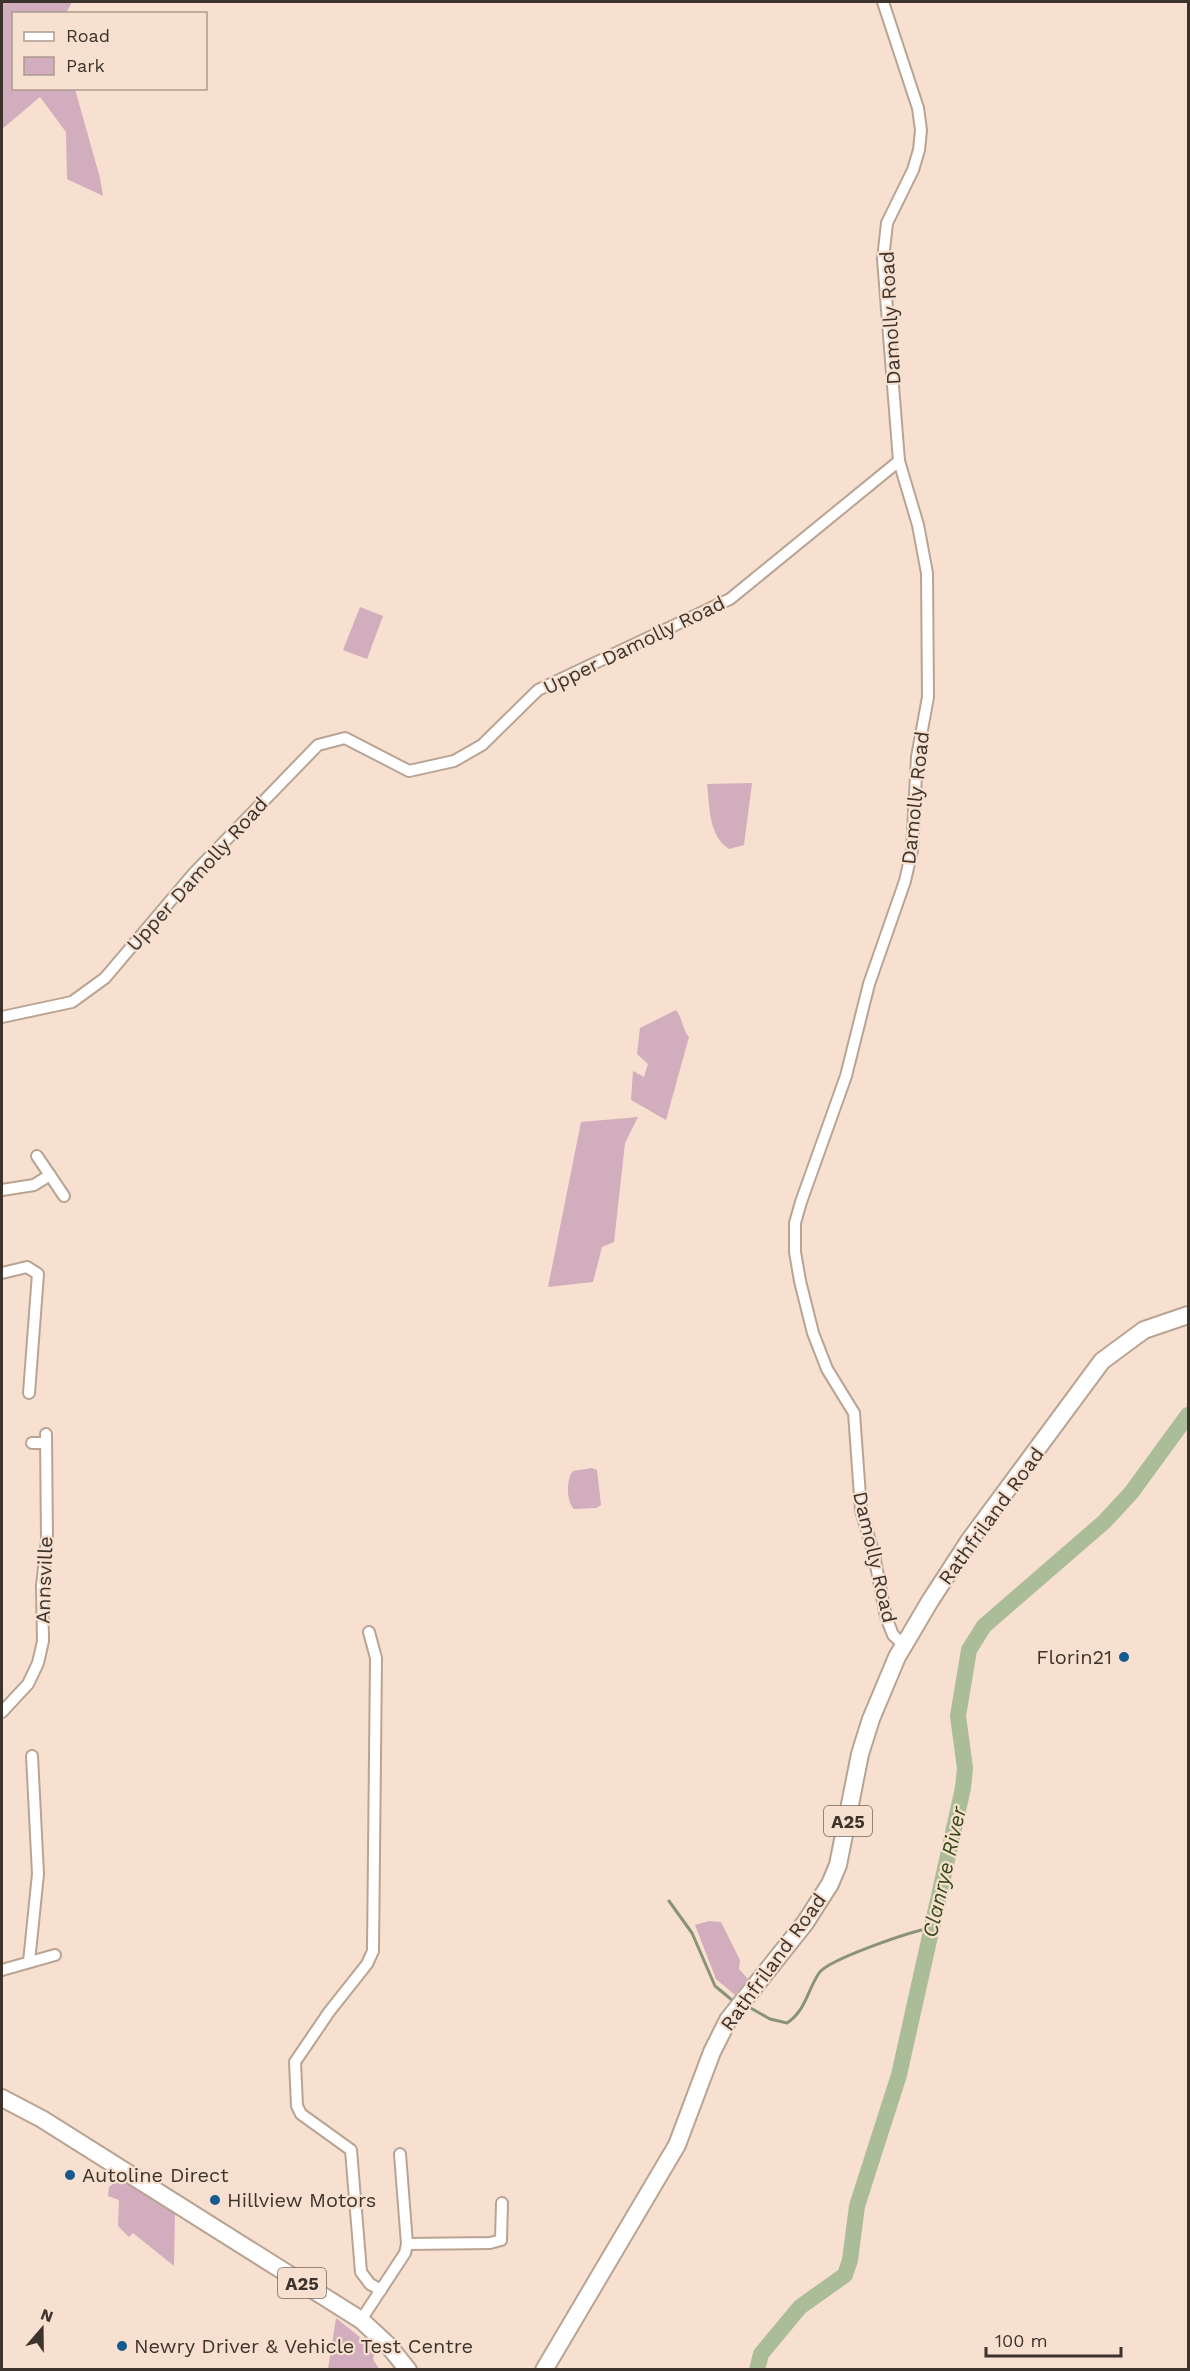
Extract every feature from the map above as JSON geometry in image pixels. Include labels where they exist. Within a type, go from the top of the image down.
[{"type":"main road","name":"Rathfriland Road","points":[[544,2370],[677,2145],[712,2052],[728,2020],[810,1916],[830,1884],[838,1865],[861,1754],[871,1719],[904,1645],[969,1541],[1102,1361],[1144,1330],[1188,1315]]},
{"type":"main road","name":"A25","points":[[2,2098],[42,2119],[361,2320],[388,2345],[408,2370]]},
{"type":"street","name":"Damolly Road","points":[[883,2],[918,108],[921,130],[920,150],[887,223],[883,259],[899,461],[918,525],[927,573],[928,697],[917,757],[912,850],[905,881],[869,984],[855,1048],[801,1202],[795,1223],[795,1242],[800,1281],[813,1333],[827,1369],[854,1413],[861,1510],[874,1555],[886,1617],[893,1635],[904,1645]]},
{"type":"street","name":"Upper Damolly Road","points":[[2,1017],[72,1002],[90,991],[105,978],[245,817],[318,745],[345,738],[409,771],[454,761],[482,745],[538,690],[730,599],[899,461]]},
{"type":"street","points":[[38,1156],[63,1196]]},
{"type":"street","points":[[2,1190],[34,1185],[50,1175]]},
{"type":"street","points":[[2,1273],[27,1267],[38,1274],[29,1393]]},
{"type":"street","name":"Annsville","points":[[2,1712],[28,1684],[38,1663],[43,1641],[42,1586],[47,1540],[46,1439],[32,1443]]},
{"type":"street","points":[[369,1632],[376,1658],[373,1951],[367,1964],[329,2012],[296,2062],[297,2106],[302,2114],[351,2150],[361,2272],[370,2284],[381,2289]]},
{"type":"street","points":[[29,1962],[38,1874],[32,1756]]},
{"type":"street","points":[[2,1970],[55,1955]]},
{"type":"street","points":[[361,2320],[405,2253],[407,2244],[400,2154]]},
{"type":"street","points":[[407,2244],[490,2243],[501,2240],[502,2203]]},
{"type":"green space","points":[[2,2],[72,2],[67,12],[12,12],[12,90],[75,90],[103,196],[67,179],[66,132],[40,97],[2,129]]},
{"type":"green space","points":[[360,607],[383,616],[367,659],[343,650]]},
{"type":"green space","points":[[752,783],[744,845],[729,849],[717,836],[711,820],[707,784]]},
{"type":"green space","points":[[676,1010],[689,1037],[666,1120],[631,1100],[633,1071],[644,1077],[648,1064],[637,1054],[640,1028]]},
{"type":"green space","points":[[638,1117],[625,1143],[614,1242],[602,1247],[593,1282],[548,1287],[581,1122]]},
{"type":"green space","points":[[592,1468],[597,1470],[601,1505],[596,1508],[574,1509],[568,1496],[571,1475],[573,1471]]},
{"type":"green space","points":[[709,1921],[721,1922],[740,1960],[739,1969],[748,1979],[735,1995],[716,1979],[695,1925]]},
{"type":"green space","points":[[115,2182],[127,2182],[175,2211],[174,2266],[133,2233],[129,2237],[118,2226],[119,2200],[108,2196],[109,2187]]},
{"type":"green space","points":[[336,2318],[376,2350],[373,2359],[379,2369],[328,2369]]},
{"type":"waterway","name":"Clanrye River","points":[[757,2370],[761,2354],[800,2307],[845,2275],[850,2260],[857,2206],[899,2075],[963,1788],[965,1768],[958,1716],[969,1650],[984,1626],[1104,1522],[1131,1493],[1188,1415]]},
{"type":"waterway","points":[[669,1901],[692,1933],[715,1986],[732,2000]]},
{"type":"waterway","points":[[747,2006],[770,2019],[787,2023],[798,2012],[819,1973],[826,1967],[872,1946],[931,1928]]},
{"type":"place","name":"Florin21","points":[[1124,1657]]},
{"type":"place","name":"Autoline Direct","points":[[70,2175]]},
{"type":"place","name":"Hillview Motors","points":[[215,2200]]},
{"type":"place","name":"Newry Driver & Vehicle Test Centre","points":[[122,2346]]}]
